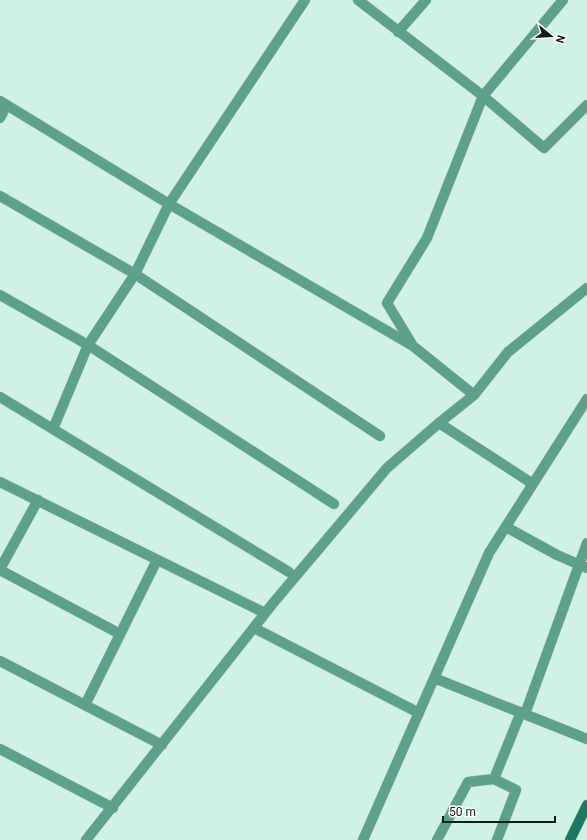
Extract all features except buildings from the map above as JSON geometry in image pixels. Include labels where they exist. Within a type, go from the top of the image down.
[{"type":"street","points":[[53,429],[88,345],[135,274],[169,204],[305,0]]},
{"type":"street","points":[[358,0],[483,96],[544,148],[587,105]]},
{"type":"street","points":[[398,32],[426,0]]},
{"type":"street","points":[[413,346],[387,303],[427,238],[483,96],[563,0]]},
{"type":"street","points":[[0,118],[4,103],[169,204],[413,346],[474,395]]},
{"type":"street","points":[[0,196],[135,274],[380,436]]},
{"type":"street","points":[[86,840],[113,808],[265,613],[387,468],[474,395],[508,352],[587,288]]},
{"type":"street","points":[[0,295],[88,345],[334,504]]},
{"type":"street","points":[[0,397],[289,572]]},
{"type":"street","points":[[363,840],[489,553],[587,399]]},
{"type":"street","points":[[439,423],[533,484]]},
{"type":"street","points":[[0,482],[265,613]]},
{"type":"street","points":[[38,500],[0,569],[120,634]]},
{"type":"street","points":[[506,527],[536,545],[583,567]]},
{"type":"street","points":[[494,779],[583,567],[587,543]]},
{"type":"street","points":[[85,705],[157,560]]},
{"type":"street","points":[[254,628],[419,713]]},
{"type":"street","points":[[0,661],[162,745]]},
{"type":"street","points":[[434,678],[587,739]]},
{"type":"street","points":[[0,749],[113,808]]},
{"type":"street","points":[[437,840],[468,782],[494,779],[516,790],[497,840]]},
{"type":"street","points":[[570,840],[587,805]]}]
